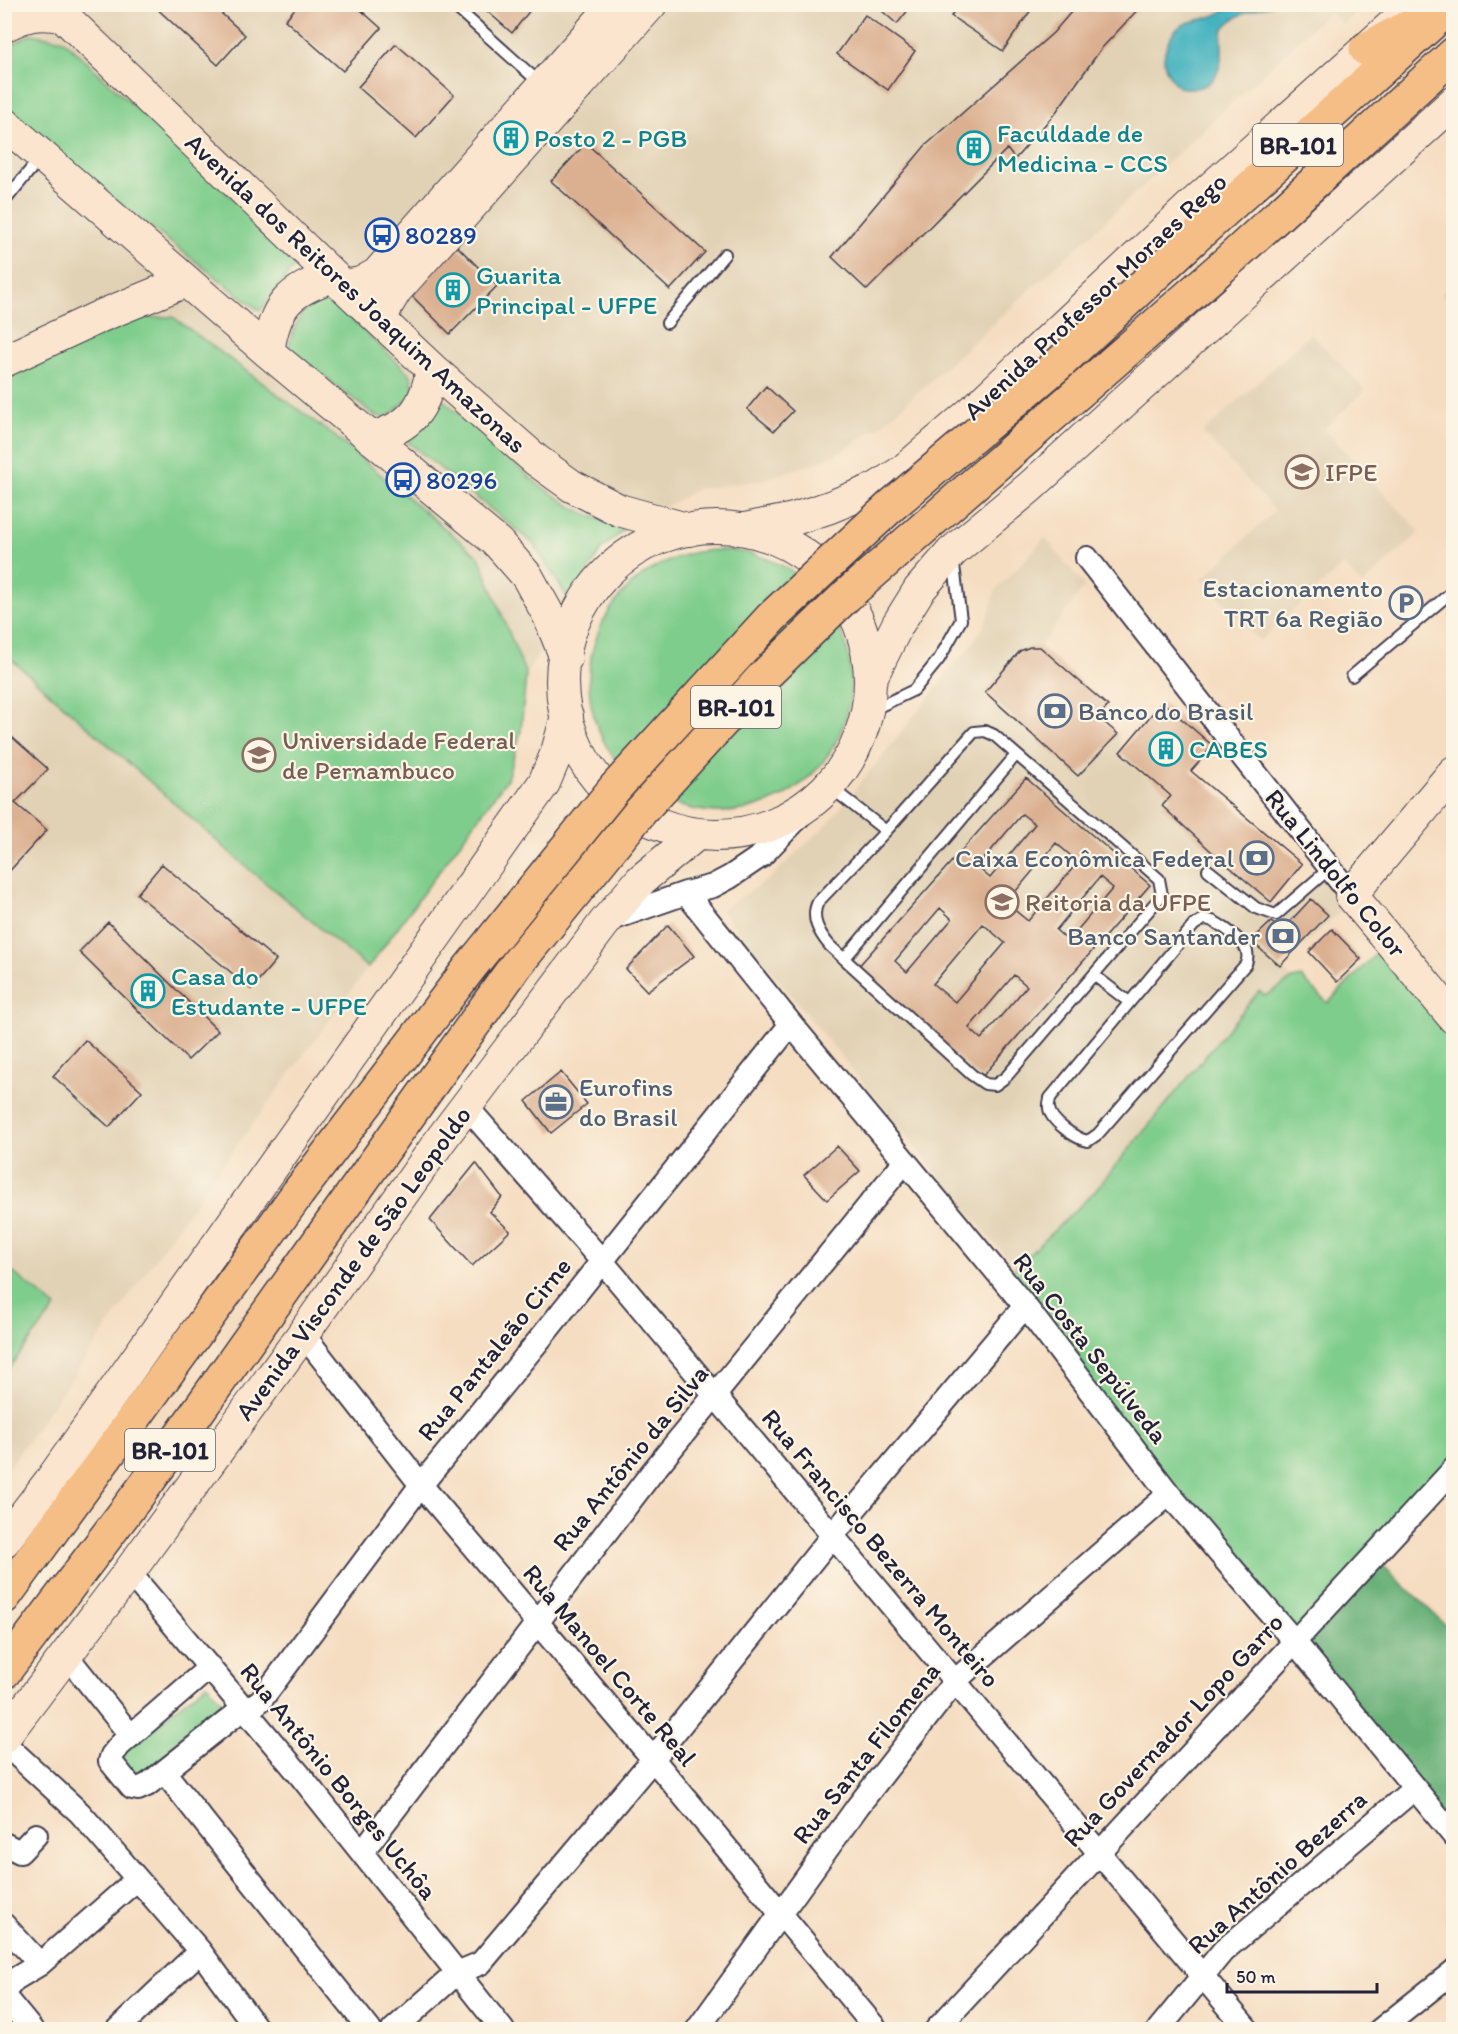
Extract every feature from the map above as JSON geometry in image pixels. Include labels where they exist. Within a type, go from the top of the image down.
[{"type":"highway","name":"BR-101","points":[[4,1597],[298,1193],[471,966],[608,797],[772,617],[891,506],[1062,360],[1192,240],[1386,43],[1441,7]]},
{"type":"highway","name":"Avenida Visconde de São Leopoldo","points":[[4,1672],[147,1483],[516,965],[641,811],[763,677],[846,596],[1223,266],[1442,65]]},
{"type":"main road","points":[[268,352],[272,325],[286,302],[307,285],[338,281],[361,283],[377,274],[615,4]]},
{"type":"main road","points":[[381,321],[396,290],[651,4]]},
{"type":"main road","points":[[4,26],[22,16],[57,10]]},
{"type":"main road","name":"Avenida dos Reitores Joaquim Amazonas","points":[[57,10],[338,281],[432,369],[536,460],[572,486],[619,510],[694,531]]},
{"type":"main road","name":"Avenida Professor Moraes Rego","points":[[741,529],[794,519],[830,507],[877,488],[903,471],[974,410],[1190,207],[1386,43]]},
{"type":"main road","points":[[871,678],[898,624],[919,590],[952,552],[1030,487],[1452,103]]},
{"type":"main road","points":[[4,123],[268,352],[498,543],[527,576],[549,616],[566,658]]},
{"type":"main road","points":[[4,361],[101,316],[186,281]]},
{"type":"main road","points":[[371,438],[390,433],[407,423],[420,408],[428,390],[432,369]]},
{"type":"main road","points":[[741,529],[767,536],[791,547],[833,580],[849,602],[861,626],[868,651],[871,678],[868,712],[857,745],[840,775],[822,793],[777,823],[732,834],[697,834],[662,826],[638,816],[617,802],[584,764],[573,741],[567,716],[566,658],[571,626],[585,596],[605,570],[631,550],[662,537],[694,531],[741,529]]},
{"type":"main road","points":[[4,1541],[71,1451],[544,783],[567,716]]},
{"type":"main road","points":[[1351,895],[1454,772]]},
{"type":"main road","name":"Avenida Visconde de São Leopoldo","points":[[4,1737],[129,1572],[303,1334],[442,1138],[605,922],[641,880],[697,834]]},
{"type":"main road","name":"Rua Lindolfo Color","points":[[1351,895],[1454,1018]]},
{"type":"street","name":"Rua Lindolfo Color","points":[[1087,558],[1351,895]]},
{"type":"street","points":[[605,922],[686,893],[713,886],[761,856],[822,793]]},
{"type":"street","name":"Rua Costa Sepúlveda","points":[[686,893],[790,1024],[1025,1306],[1169,1494],[1294,1641],[1454,1836]]},
{"type":"street","name":"Rua Pantaleão Cirne","points":[[131,1736],[115,1750],[110,1761],[129,1785],[135,1789],[141,1788],[165,1773],[244,1708],[252,1707],[261,1700],[421,1485],[790,1024]]},
{"type":"street","name":"Rua Francisco Bezerra Monteiro","points":[[466,1106],[602,1260],[1248,2030]]},
{"type":"street","name":"Rua Antônio da Silva","points":[[362,1852],[650,1475],[905,1161]]},
{"type":"street","points":[[393,2030],[457,1974],[481,1963],[653,1759],[832,1536],[1025,1306]]},
{"type":"street","name":"Rua Manoel Corte Real","points":[[303,1334],[421,1485],[653,1759],[877,2030]]},
{"type":"street","name":"Rua Governador Lopo Garro","points":[[936,2030],[1454,1469]]},
{"type":"street","name":"Rua Santa Filomena","points":[[697,2030],[858,1806],[956,1680],[1169,1494]]},
{"type":"street","name":"Rua Antônio Borges Uchôa","points":[[129,1572],[362,1852],[503,2030]]},
{"type":"street","points":[[67,1656],[131,1736],[210,1667]]},
{"type":"street","points":[[4,1743],[80,1813],[200,1951],[258,2030]]},
{"type":"street","points":[[165,1773],[370,2030]]},
{"type":"street","name":"Rua Antônio Bezerra","points":[[1158,2030],[1223,1951],[1415,1788]]},
{"type":"street","points":[[4,1844],[20,1852],[36,1834]]},
{"type":"street","points":[[4,1992],[21,1974],[40,1964],[136,1880]]},
{"type":"street","points":[[4,1925],[40,1964]]},
{"type":"street","points":[[117,2030],[200,1951]]},
{"type":"street","points":[[1380,2030],[1454,1971]]},
{"type":"street","points":[[4,1996],[32,2030]]},
{"type":"lane","points":[[452,4],[543,86]]},
{"type":"lane","points":[[4,202],[42,155]]},
{"type":"lane","points":[[667,323],[725,254]]},
{"type":"lane","points":[[868,712],[914,690],[939,659],[961,620],[952,552]]},
{"type":"lane","points":[[1352,676],[1454,590]]},
{"type":"lane","points":[[986,731],[994,735],[1159,879],[1162,895],[1095,976],[1006,1077],[995,1085],[985,1084],[972,1076],[830,946],[819,933],[814,909],[818,902],[886,831],[974,732],[986,731]]},
{"type":"lane","points":[[845,958],[1016,755]]},
{"type":"lane","points":[[822,793],[886,831]]},
{"type":"lane","points":[[1208,870],[1256,908],[1276,915],[1330,867]]},
{"type":"lane","points":[[1204,919],[1217,923],[1245,946],[1249,957],[1246,964],[1098,1134],[1088,1141],[1078,1139],[1054,1119],[1048,1109],[1050,1098],[1129,1002],[1194,925],[1204,919]]},
{"type":"lane","points":[[1095,976],[1129,1002]]},
{"type":"shaded area","name":"Universidade Federal de Pernambuco","points":[[5,5],[1364,5],[1343,24],[1329,12],[1083,242],[884,423],[843,451],[812,464],[761,480],[698,489],[624,530],[601,550],[526,675],[521,731],[507,779],[194,1204],[5,1473]]},
{"type":"shaded area","points":[[1453,282],[1453,308],[1441,294]]},
{"type":"shaded area","name":"IFPE","points":[[1311,333],[1365,390],[1324,429],[1420,532],[1362,585],[1343,565],[1260,641],[1202,579],[1275,511],[1203,433]]},
{"type":"shaded area","name":"Reitoria da UFPE","points":[[1045,538],[1085,586],[1040,647],[1030,647],[1020,651],[985,692],[1118,734],[1120,752],[1170,795],[1162,806],[1274,905],[1281,903],[1317,870],[1345,907],[1280,966],[1293,979],[1265,996],[1259,991],[1094,1192],[1015,1268],[721,910],[770,878],[829,822],[984,627],[996,590]]},
{"type":"green space","points":[[31,34],[63,40],[299,260],[260,311],[14,122],[6,86],[5,57],[9,48]]},
{"type":"green space","points":[[325,295],[411,375],[414,394],[386,418],[374,415],[288,348],[304,311]]},
{"type":"green space","points":[[173,317],[333,435],[479,557],[526,675],[521,731],[507,779],[368,968],[250,870],[5,654],[5,381],[136,318]]},
{"type":"green space","points":[[433,391],[536,483],[575,509],[624,530],[601,550],[570,601],[534,544],[398,434]]},
{"type":"green space","points":[[720,550],[745,553],[770,560],[793,572],[821,598],[841,631],[848,656],[851,681],[848,706],[841,731],[829,754],[803,782],[770,802],[745,809],[720,812],[695,809],[670,802],[647,790],[619,764],[599,731],[592,706],[589,681],[592,656],[599,631],[611,608],[637,580],[670,560],[695,553]]},
{"type":"green space","points":[[1396,933],[1453,1002],[1453,1464],[1294,1641],[1001,1277],[1015,1268],[1094,1192],[1259,991],[1265,996],[1293,979],[1301,977],[1328,1003]]},
{"type":"green space","points":[[5,1266],[56,1307],[5,1373]]},
{"type":"green space","points":[[1372,1555],[1453,1632],[1453,1834],[1294,1641]]},
{"type":"green space","points":[[207,1684],[225,1705],[225,1711],[140,1782],[118,1754]]},
{"type":"water","points":[[1230,5],[1272,5],[1240,15],[1225,27],[1218,72],[1209,83],[1196,88],[1178,87],[1167,72],[1164,63],[1165,51],[1172,34],[1187,23],[1213,16]]},
{"type":"building","points":[[152,4],[211,4],[245,35],[218,65]]},
{"type":"building","points":[[299,4],[354,4],[381,28],[343,71],[285,20]]},
{"type":"building","points":[[479,4],[535,4],[512,33]]},
{"type":"building","points":[[874,4],[913,4],[897,24]]},
{"type":"building","points":[[958,4],[1035,4],[1003,51],[951,16]]},
{"type":"building","name":"Faculdade de Medicina - CCS","points":[[1078,4],[1143,4],[1101,49],[1056,112],[1015,159],[1007,149],[867,290],[832,257],[925,146],[1053,33]]},
{"type":"building","points":[[865,15],[915,51],[888,90],[837,54]]},
{"type":"building","points":[[396,44],[454,95],[416,138],[358,87]]},
{"type":"building","points":[[586,143],[705,252],[670,290],[551,181]]},
{"type":"building","name":"Guarita Principal - UFPE","points":[[457,246],[497,286],[450,334],[409,293]]},
{"type":"building","points":[[766,386],[793,411],[774,431],[747,409]]},
{"type":"building","name":"Banco do Brasil","points":[[1030,647],[1040,647],[1108,706],[1098,717],[1118,734],[1078,776],[985,692],[1020,651]]},
{"type":"building","points":[[1162,702],[1213,746],[1191,771],[1302,864],[1271,902],[1162,806],[1171,796],[1120,752]]},
{"type":"building","points":[[4,730],[48,769],[15,803],[47,830],[4,877]]},
{"type":"building","points":[[1026,778],[1150,885],[981,1078],[857,968]],"holes":[[[1022,814],[1035,824],[990,878],[977,867]],[[1056,843],[1078,862],[1028,921],[1006,903]],[[1100,877],[1113,888],[1068,941],[1056,930]],[[940,908],[952,919],[907,972],[895,961]],[[983,924],[1005,943],[955,1002],[933,984]],[[1014,975],[1027,986],[981,1039],[969,1028]]]},
{"type":"building","name":"Casa do Estudante - UFPE","points":[[162,864],[276,960],[251,989],[137,894]]},
{"type":"building","name":"Banco Santander","points":[[1311,899],[1328,915],[1280,966],[1251,941],[1271,922],[1282,930]]},
{"type":"building","name":"Casa do Estudante - UFPE","points":[[108,922],[218,1031],[188,1060],[79,952]]},
{"type":"building","points":[[668,925],[694,956],[647,991],[626,969]]},
{"type":"building","points":[[1332,929],[1361,959],[1337,982],[1309,952]]},
{"type":"building","points":[[85,1040],[142,1091],[109,1127],[53,1076]]},
{"type":"building","name":"Eurofins do Brasil","points":[[561,1072],[587,1104],[551,1133],[526,1101]]},
{"type":"building","points":[[837,1146],[860,1171],[827,1200],[804,1175]]},
{"type":"building","points":[[476,1163],[502,1197],[490,1212],[510,1231],[472,1266],[430,1220]]},
{"type":"place","name":"Posto 2 - PGB","points":[[511,138]]},
{"type":"place","name":"Faculdade de Medicina - CCS","points":[[974,148]]},
{"type":"place","name":"80289","points":[[382,235]]},
{"type":"place","name":"Guarita Principal - UFPE","points":[[453,290]]},
{"type":"place","name":"IFPE","points":[[1302,472]]},
{"type":"place","name":"80296","points":[[403,480]]},
{"type":"place","name":"Estacionamento TRT 6a Região","points":[[1406,603]]},
{"type":"place","name":"Banco do Brasil","points":[[1055,711]]},
{"type":"place","name":"CABES","points":[[1166,749]]},
{"type":"place","name":"Universidade Federal de Pernambuco","points":[[259,755]]},
{"type":"place","name":"Caixa Econômica Federal","points":[[1257,858]]},
{"type":"place","name":"Reitoria da UFPE","points":[[1002,902]]},
{"type":"place","name":"Banco Santander","points":[[1283,936]]},
{"type":"place","name":"Casa do Estudante - UFPE","points":[[148,991]]},
{"type":"place","name":"Eurofins do Brasil","points":[[556,1102]]}]
